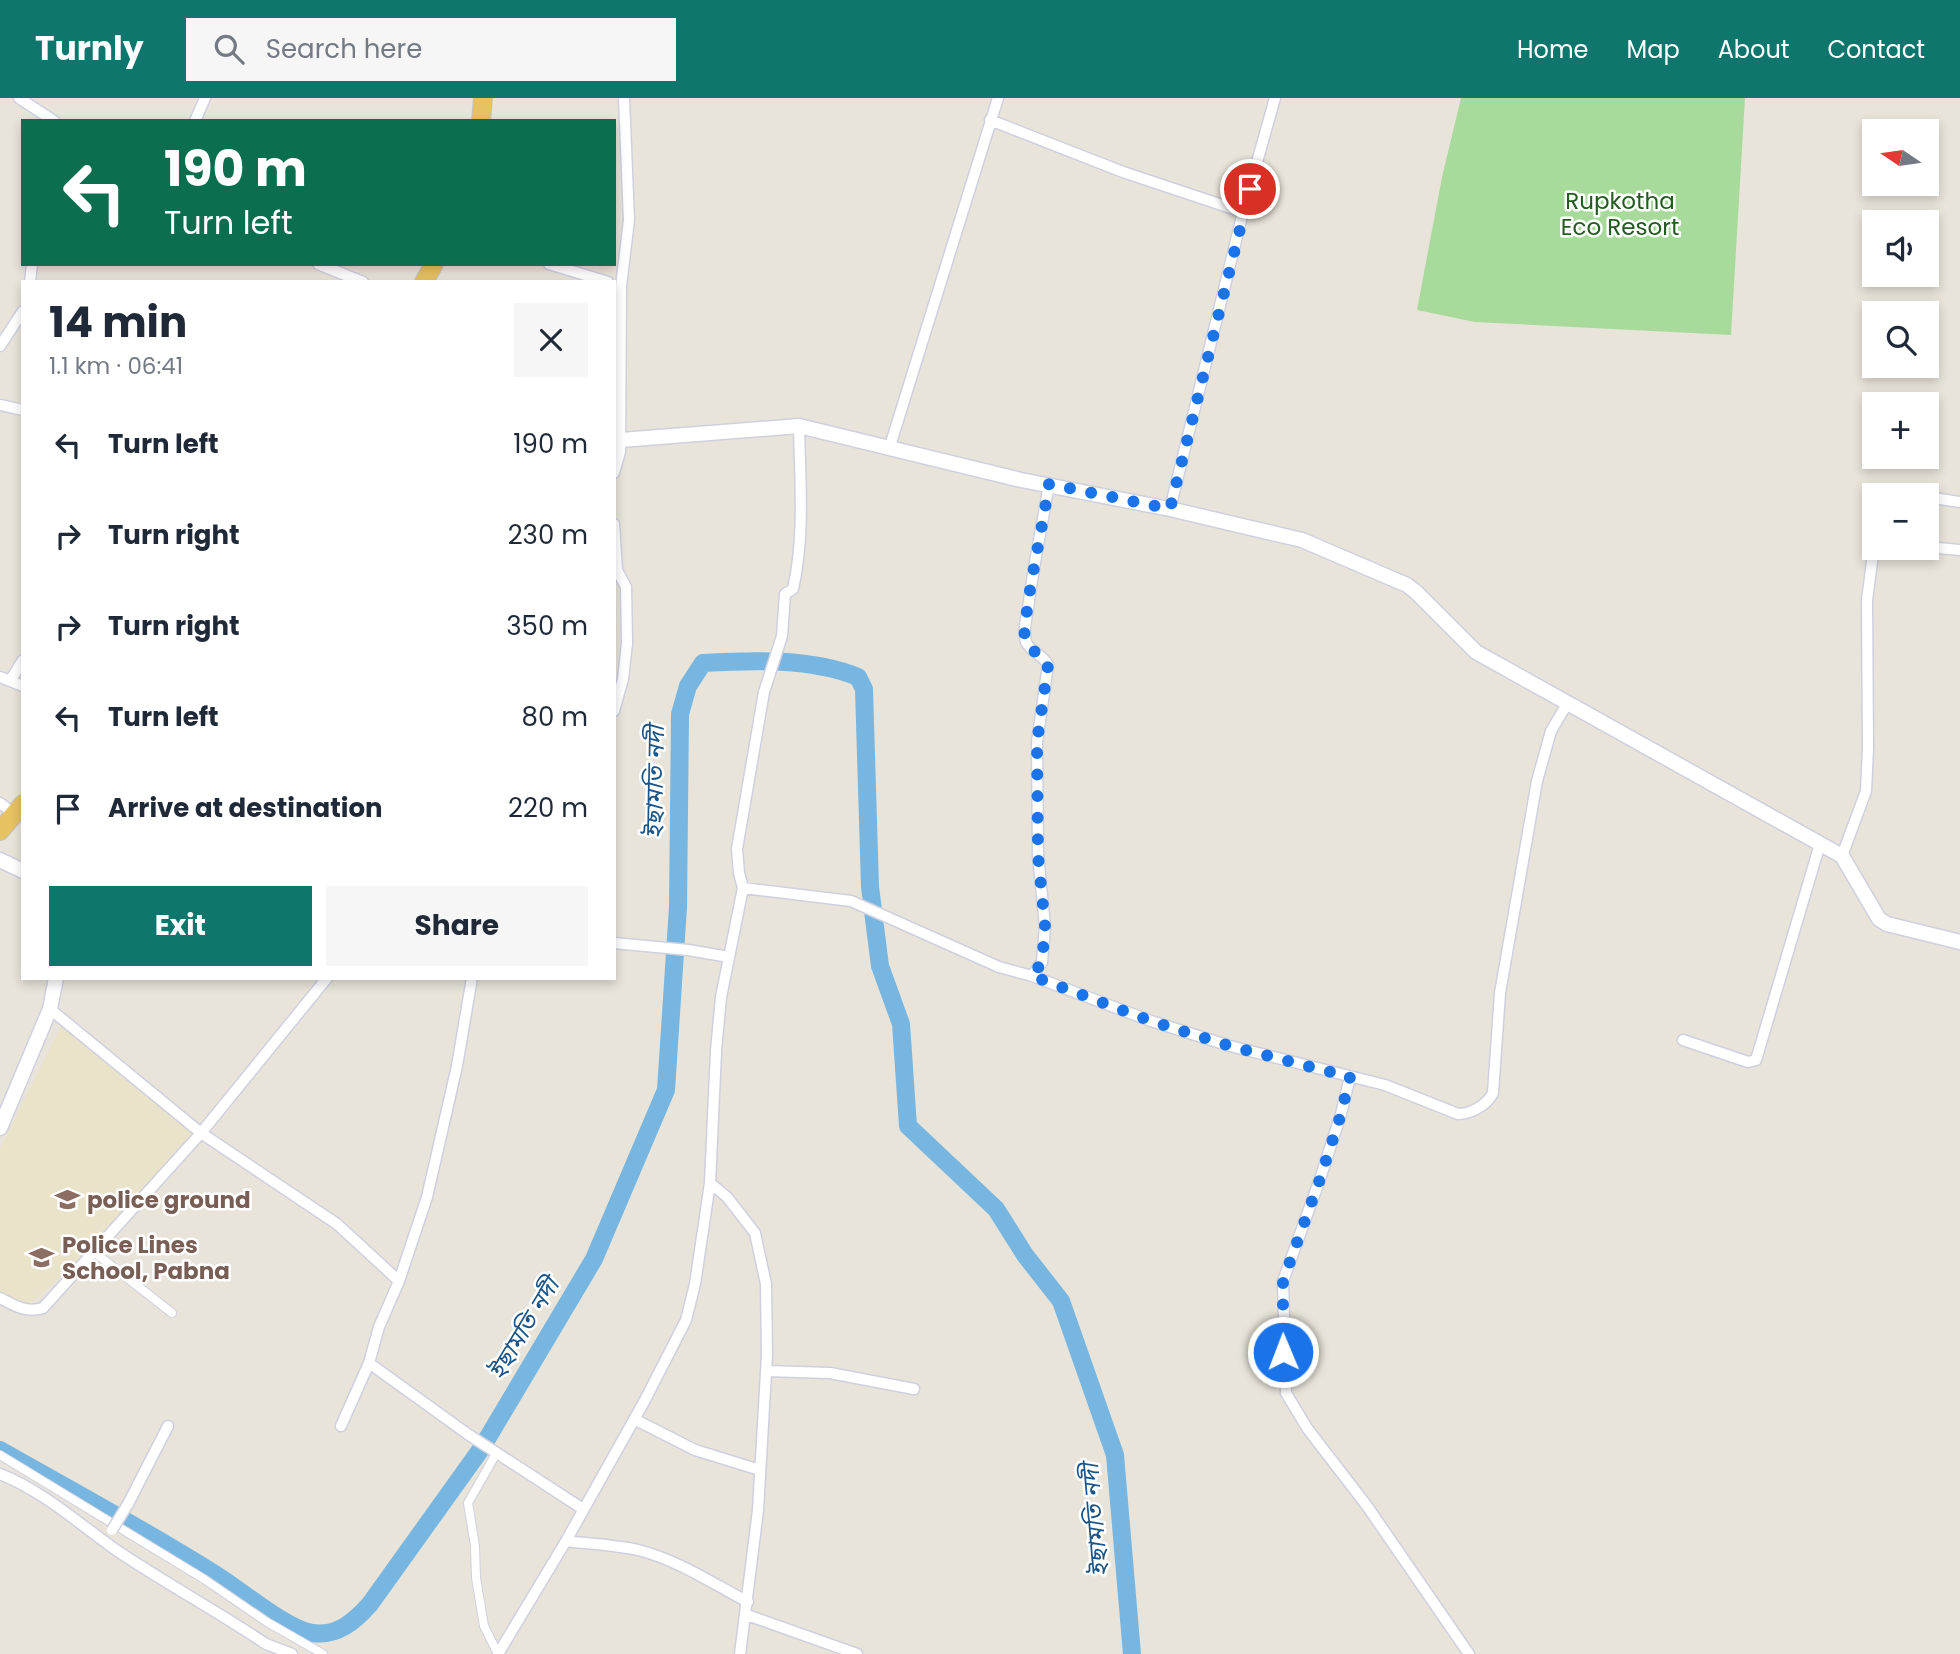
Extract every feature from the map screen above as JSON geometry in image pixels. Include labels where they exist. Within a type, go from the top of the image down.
[{"type":"highway","points":[[481,119],[483,98]]},
{"type":"highway","points":[[0,831],[12,807]]},
{"type":"street","points":[[19,98],[51,119]]},
{"type":"street","points":[[196,119],[205,98]]},
{"type":"street","points":[[616,466],[621,440],[618,285],[629,220],[624,98]]},
{"type":"street","points":[[890,446],[998,98]]},
{"type":"street","points":[[1170,509],[1243,212],[1275,98]]},
{"type":"street","points":[[990,120],[1123,172],[1243,212]]},
{"type":"street","points":[[323,266],[358,280]]},
{"type":"street","points":[[556,266],[601,280]]},
{"type":"street","points":[[0,346],[21,314]]},
{"type":"street","points":[[0,405],[21,410]]},
{"type":"street","points":[[621,440],[799,426],[1021,480],[1170,509],[1302,540],[1406,585],[1476,652],[1842,856],[1879,919],[1887,924],[1960,942]]},
{"type":"street","points":[[498,1654],[566,1541],[686,1320],[697,1274],[710,1183],[721,996],[743,888],[737,849],[764,692],[782,636],[785,593],[793,589],[799,564],[799,426]]},
{"type":"street","points":[[1032,976],[1042,962],[1045,926],[1038,855],[1037,742],[1048,665],[1027,642],[1025,630],[1049,484]]},
{"type":"street","points":[[1939,499],[1960,502]]},
{"type":"street","points":[[1939,548],[1960,550]]},
{"type":"street","points":[[616,555],[617,570],[626,587],[627,643],[623,679],[616,704]]},
{"type":"street","points":[[1842,856],[1866,791],[1867,600],[1872,560]]},
{"type":"street","points":[[5,679],[21,662]]},
{"type":"street","points":[[743,888],[851,901],[999,967],[1032,976],[1151,1021],[1230,1046],[1385,1084],[1458,1114],[1468,1114],[1490,1099],[1493,1093],[1500,993],[1537,781],[1551,731],[1567,704]]},
{"type":"street","points":[[1683,1040],[1748,1062],[1756,1060],[1820,844]]},
{"type":"street","points":[[0,860],[21,869]]},
{"type":"street","points":[[616,943],[729,957]]},
{"type":"street","points":[[0,1128],[50,1009],[56,980]]},
{"type":"street","points":[[0,1298],[24,1310],[43,1308],[201,1133],[325,980]]},
{"type":"street","points":[[341,1426],[369,1363],[379,1327],[399,1281],[427,1197],[457,1066],[472,980]]},
{"type":"street","points":[[50,1009],[201,1133],[337,1223],[399,1281]]},
{"type":"street","points":[[1350,1077],[1320,1179],[1283,1281],[1286,1393],[1314,1439],[1367,1506],[1469,1654]]},
{"type":"street","points":[[710,1183],[727,1197],[755,1233],[766,1284],[766,1371],[760,1470],[747,1615],[740,1654]]},
{"type":"street","points":[[94,1252],[172,1313]]},
{"type":"street","points":[[369,1363],[469,1435],[583,1509]]},
{"type":"street","points":[[766,1371],[830,1373],[915,1389]]},
{"type":"street","points":[[634,1419],[695,1450],[760,1470]]},
{"type":"street","points":[[105,1541],[128,1504],[168,1426]]},
{"type":"street","points":[[497,1451],[468,1503],[484,1626],[498,1654]]},
{"type":"street","points":[[0,1455],[204,1579],[267,1622],[323,1654]]},
{"type":"street","points":[[0,1474],[24,1485],[105,1541],[266,1644],[292,1654]]},
{"type":"street","points":[[566,1541],[638,1550],[697,1573],[748,1602]]},
{"type":"street","points":[[747,1615],[857,1654]]},
{"type":"shaded area","name":"police ground","points":[[62,1024],[196,1132],[89,1251],[24,1309],[0,1297],[0,1149]]},
{"type":"green space","name":"Rupkotha Eco Resort","points":[[1461,98],[1745,98],[1731,335],[1475,322],[1417,310],[1442,177]]},
{"type":"waterway","name":"ইছামতি নদী","points":[[0,1450],[166,1544],[290,1625],[312,1633],[330,1633],[358,1616],[370,1604],[481,1449],[594,1259],[666,1090],[678,907],[680,714],[688,686],[703,663],[761,661],[821,666],[858,677],[864,689],[870,887],[880,966],[901,1024],[908,1126],[996,1209],[1025,1255],[1061,1301],[1115,1455],[1132,1654]]},
{"type":"place","name":"police ground","points":[[67,1200]]},
{"type":"place","name":"Police Lines School, Pabna","points":[[42,1258]]},
{"type":"route","points":[[1250,189],[1170,509],[1049,484],[1025,630],[1027,642],[1048,665],[1037,742],[1038,855],[1045,926],[1042,962],[1032,976],[1151,1021],[1230,1046],[1350,1077],[1320,1179],[1283,1281],[1283,1352]]}]
